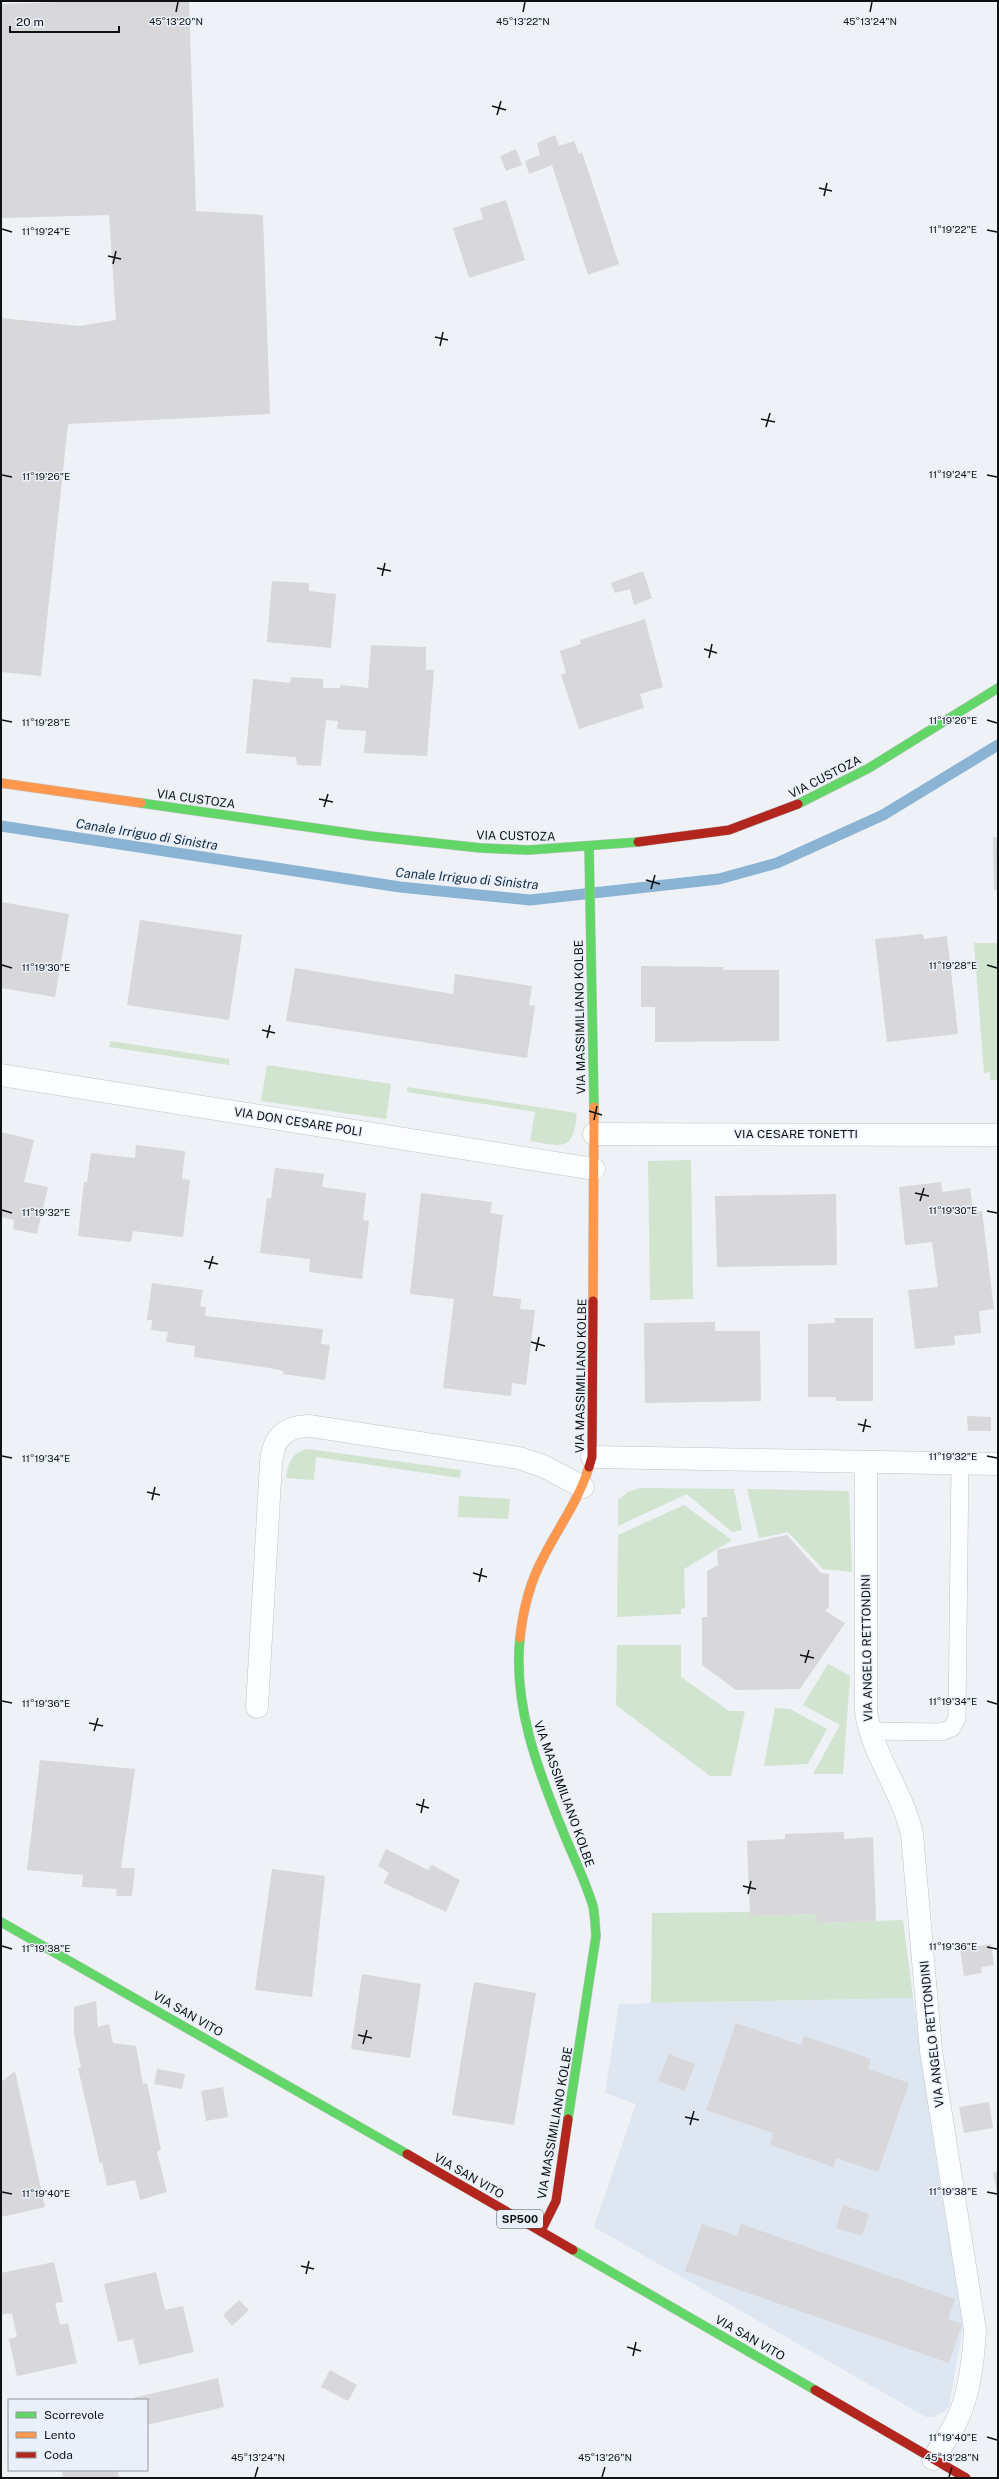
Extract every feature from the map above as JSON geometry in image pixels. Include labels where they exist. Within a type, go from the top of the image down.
[{"type":"street","name":"VIA CUSTOZA","points":[[1,783],[370,836],[481,848],[529,850],[589,846],[710,834],[760,820],[796,806],[868,768],[998,688]]},
{"type":"street","name":"VIA MASSIMILIANO KOLBE","points":[[541,2231],[556,2201],[596,1936],[593,1907],[525,1729],[518,1684],[517,1645],[523,1609],[535,1574],[583,1487],[592,1457],[594,1134],[589,846]]},
{"type":"street","name":"VIA DON CESARE POLI","points":[[1,1075],[594,1169]]},
{"type":"street","name":"VIA CESARE TONETTI","points":[[594,1134],[998,1135]]},
{"type":"street","points":[[257,1707],[271,1462],[275,1444],[286,1431],[292,1427],[310,1426],[519,1458],[543,1466],[583,1487]]},
{"type":"street","points":[[592,1457],[998,1464]]},
{"type":"street","name":"VIA ANGELO RETTONDINI","points":[[866,1462],[866,1711],[870,1731],[902,1801],[912,1834],[931,2051],[975,2330],[973,2356],[962,2408],[957,2421],[933,2459]]},
{"type":"street","name":"VIA SAN VITO","points":[[1,1922],[541,2231],[966,2478]]},
{"type":"lane","points":[[870,1731],[941,1732],[952,1728],[957,1718],[960,1463]]},
{"type":"shaded area","points":[[913,1998],[940,2187],[964,2319],[949,2406],[945,2411],[933,2417],[926,2417],[594,2227],[636,2104],[605,2093],[619,2004]]},
{"type":"green space","points":[[974,943],[998,943],[998,1080],[990,1080],[990,1072],[984,1073]]},
{"type":"green space","points":[[110,1041],[229,1059],[229,1065],[109,1047]]},
{"type":"green space","points":[[267,1065],[391,1084],[386,1119],[261,1101]]},
{"type":"green space","points":[[407,1087],[577,1113],[573,1135],[569,1141],[558,1145],[530,1141],[535,1112],[407,1092]]},
{"type":"green space","points":[[691,1160],[693,1299],[650,1300],[648,1161]]},
{"type":"green space","points":[[308,1449],[461,1470],[460,1478],[316,1457],[314,1480],[286,1478],[292,1459],[298,1453]]},
{"type":"green space","points":[[640,1488],[734,1489],[742,1530],[732,1532],[687,1494],[618,1526],[618,1500],[628,1492]]},
{"type":"green space","points":[[747,1489],[849,1491],[852,1572],[823,1569],[788,1532],[759,1538]]},
{"type":"green space","points":[[459,1496],[510,1499],[508,1519],[458,1517]]},
{"type":"green space","points":[[684,1505],[732,1540],[684,1569],[685,1608],[681,1609],[681,1614],[617,1617],[618,1535]]},
{"type":"green space","points":[[617,1645],[681,1645],[681,1677],[729,1711],[745,1711],[731,1776],[710,1776],[616,1705]]},
{"type":"green space","points":[[828,1664],[850,1676],[843,1774],[813,1774],[840,1725],[803,1705]]},
{"type":"green space","points":[[775,1708],[790,1709],[827,1729],[808,1764],[764,1766]]},
{"type":"green space","points":[[750,1912],[750,1916],[817,1914],[817,1923],[903,1920],[913,1998],[651,2003],[652,1913]]},
{"type":"building","points":[[91,1],[189,1],[196,211],[263,215],[270,414],[68,424],[41,676],[1,672],[1,318],[79,326],[116,320],[109,215],[1,218],[1,4]]},
{"type":"building","points":[[555,135],[559,146],[574,141],[579,154],[582,152],[619,264],[588,275],[552,165],[529,174],[525,161],[540,155],[537,143]]},
{"type":"building","points":[[516,149],[522,165],[506,171],[500,156]]},
{"type":"building","points":[[506,200],[525,260],[469,278],[453,228],[483,219],[480,208]]},
{"type":"building","points":[[643,571],[652,598],[634,605],[630,589],[615,593],[611,583]]},
{"type":"building","points":[[272,581],[309,583],[309,591],[336,594],[331,648],[267,642]]},
{"type":"building","points":[[645,619],[663,687],[640,694],[644,708],[579,729],[561,675],[566,673],[560,651],[581,644],[580,640]]},
{"type":"building","points":[[371,645],[426,647],[426,670],[434,670],[427,756],[364,753],[366,731],[337,729],[338,721],[326,720],[321,766],[297,765],[296,757],[246,753],[253,679],[290,683],[291,677],[323,679],[323,688],[340,688],[341,685],[368,688]]},
{"type":"building","points":[[993,837],[998,837],[998,890],[994,890]]},
{"type":"building","points":[[1,902],[69,914],[55,997],[1,988]]},
{"type":"building","points":[[140,920],[242,935],[229,1020],[127,1005]]},
{"type":"building","points":[[923,934],[924,939],[947,936],[958,1034],[887,1042],[875,939]]},
{"type":"building","points":[[641,966],[724,967],[723,970],[779,970],[779,1041],[655,1042],[655,1007],[641,1007]]},
{"type":"building","points":[[295,968],[453,994],[455,974],[532,986],[529,1005],[535,1006],[527,1058],[286,1021]]},
{"type":"building","points":[[1,1132],[34,1140],[24,1182],[48,1187],[37,1234],[13,1229],[14,1220],[1,1217]]},
{"type":"building","points":[[136,1145],[185,1151],[182,1179],[190,1180],[183,1237],[133,1231],[131,1242],[78,1236],[84,1182],[87,1182],[91,1153],[135,1158]]},
{"type":"building","points":[[275,1168],[324,1174],[322,1187],[366,1193],[363,1220],[369,1221],[362,1279],[309,1272],[310,1259],[260,1253],[267,1198],[271,1199]]},
{"type":"building","points":[[941,1182],[942,1192],[970,1188],[973,1212],[982,1211],[994,1309],[979,1311],[981,1333],[954,1336],[955,1345],[915,1349],[908,1290],[938,1287],[932,1242],[905,1245],[899,1187]]},
{"type":"building","points":[[421,1193],[492,1202],[490,1213],[503,1215],[493,1296],[521,1299],[520,1309],[535,1310],[526,1385],[512,1383],[511,1396],[443,1388],[454,1299],[410,1294]]},
{"type":"building","points":[[836,1194],[837,1265],[717,1267],[715,1196]]},
{"type":"building","points":[[152,1283],[203,1290],[200,1306],[206,1307],[205,1316],[323,1329],[321,1344],[330,1345],[325,1380],[283,1374],[284,1371],[270,1368],[194,1357],[195,1346],[166,1342],[168,1332],[151,1330],[152,1320],[147,1320]]},
{"type":"building","points":[[834,1318],[873,1318],[873,1401],[836,1401],[836,1397],[808,1397],[808,1324],[835,1323]]},
{"type":"building","points":[[715,1322],[715,1331],[760,1331],[761,1401],[645,1403],[644,1323]]},
{"type":"building","points":[[967,1416],[991,1417],[991,1431],[968,1431]]},
{"type":"building","points":[[787,1535],[821,1573],[829,1574],[829,1607],[825,1611],[845,1623],[800,1689],[736,1690],[702,1665],[702,1617],[707,1617],[707,1571],[718,1565],[717,1550]]},
{"type":"building","points":[[40,1760],[135,1769],[121,1868],[135,1868],[132,1896],[116,1896],[117,1889],[82,1887],[83,1875],[27,1870]]},
{"type":"building","points":[[844,1832],[844,1839],[873,1837],[876,1921],[817,1923],[817,1914],[750,1916],[747,1841],[785,1839],[785,1834]]},
{"type":"building","points":[[386,1849],[428,1870],[432,1865],[460,1880],[446,1912],[383,1883],[389,1873],[378,1866]]},
{"type":"building","points":[[272,1869],[325,1876],[312,1997],[255,1990]]},
{"type":"building","points":[[991,1944],[994,1965],[981,1967],[982,1973],[964,1976],[960,1949]]},
{"type":"building","points":[[362,1974],[421,1984],[410,2058],[351,2049]]},
{"type":"building","points":[[474,1982],[536,1993],[514,2125],[452,2115]]},
{"type":"building","points":[[96,2001],[98,2027],[109,2024],[113,2043],[136,2046],[143,2084],[147,2083],[161,2150],[157,2152],[167,2192],[140,2200],[135,2180],[107,2186],[102,2162],[100,2164],[78,2068],[81,2067],[74,2034],[74,2007]]},
{"type":"building","points":[[736,2023],[801,2045],[804,2036],[871,2059],[868,2069],[909,2083],[878,2172],[836,2158],[833,2167],[770,2145],[773,2133],[706,2110]]},
{"type":"building","points":[[669,2054],[695,2064],[685,2091],[658,2081]]},
{"type":"building","points":[[157,2069],[185,2074],[182,2089],[154,2084]]},
{"type":"building","points":[[15,2071],[45,2207],[1,2217],[1,2082]]},
{"type":"building","points":[[223,2087],[228,2117],[206,2121],[201,2091]]},
{"type":"building","points":[[989,2102],[993,2128],[964,2133],[959,2107]]},
{"type":"building","points":[[998,2171],[998,2194],[997,2194],[993,2173]]},
{"type":"building","points":[[843,2205],[869,2214],[862,2236],[836,2228]]},
{"type":"building","points":[[702,2224],[737,2236],[741,2224],[955,2299],[948,2319],[962,2324],[949,2363],[685,2271]]},
{"type":"building","points":[[54,2262],[63,2302],[55,2303],[60,2325],[68,2323],[77,2363],[17,2376],[9,2339],[17,2337],[12,2313],[1,2315],[1,2273]]},
{"type":"building","points":[[156,2272],[165,2310],[183,2306],[194,2352],[139,2365],[133,2339],[118,2342],[104,2284]]},
{"type":"building","points":[[239,2300],[249,2310],[232,2326],[223,2315]]},
{"type":"building","points":[[330,2370],[357,2385],[348,2401],[321,2387]]},
{"type":"building","points":[[218,2378],[224,2407],[148,2425],[148,2399],[133,2398]]},
{"type":"building","points":[[62,2471],[118,2471],[119,2478],[63,2478]]},
{"type":"waterway","name":"Canale Irriguo di Sinistra","points":[[1,826],[400,887],[530,900],[719,879],[777,863],[883,815],[998,745]]},
{"type":"traffic: fast","points":[[798,804],[869,768],[998,688]]},
{"type":"traffic: fast","points":[[141,803],[370,836],[481,848],[529,850],[638,842]]},
{"type":"traffic: fast","points":[[589,846],[594,1107]]},
{"type":"traffic: fast","points":[[520,1638],[520,1687],[529,1735],[544,1783],[590,1896],[595,1917],[596,1936],[568,2119]]},
{"type":"traffic: fast","points":[[1,1922],[407,2154]]},
{"type":"traffic: fast","points":[[573,2250],[815,2390]]},
{"type":"traffic: slow","points":[[1,783],[141,803]]},
{"type":"traffic: slow","points":[[593,1301],[594,1107]]},
{"type":"traffic: slow","points":[[520,1638],[525,1607],[538,1567],[580,1491],[589,1467]]},
{"type":"traffic: jam","points":[[638,842],[729,830],[798,804]]},
{"type":"traffic: jam","points":[[589,1467],[592,1457],[593,1301]]},
{"type":"traffic: jam","points":[[541,2231],[556,2201],[568,2119]]},
{"type":"traffic: jam","points":[[407,2154],[573,2250]]},
{"type":"traffic: jam","points":[[815,2390],[966,2478]]}]
